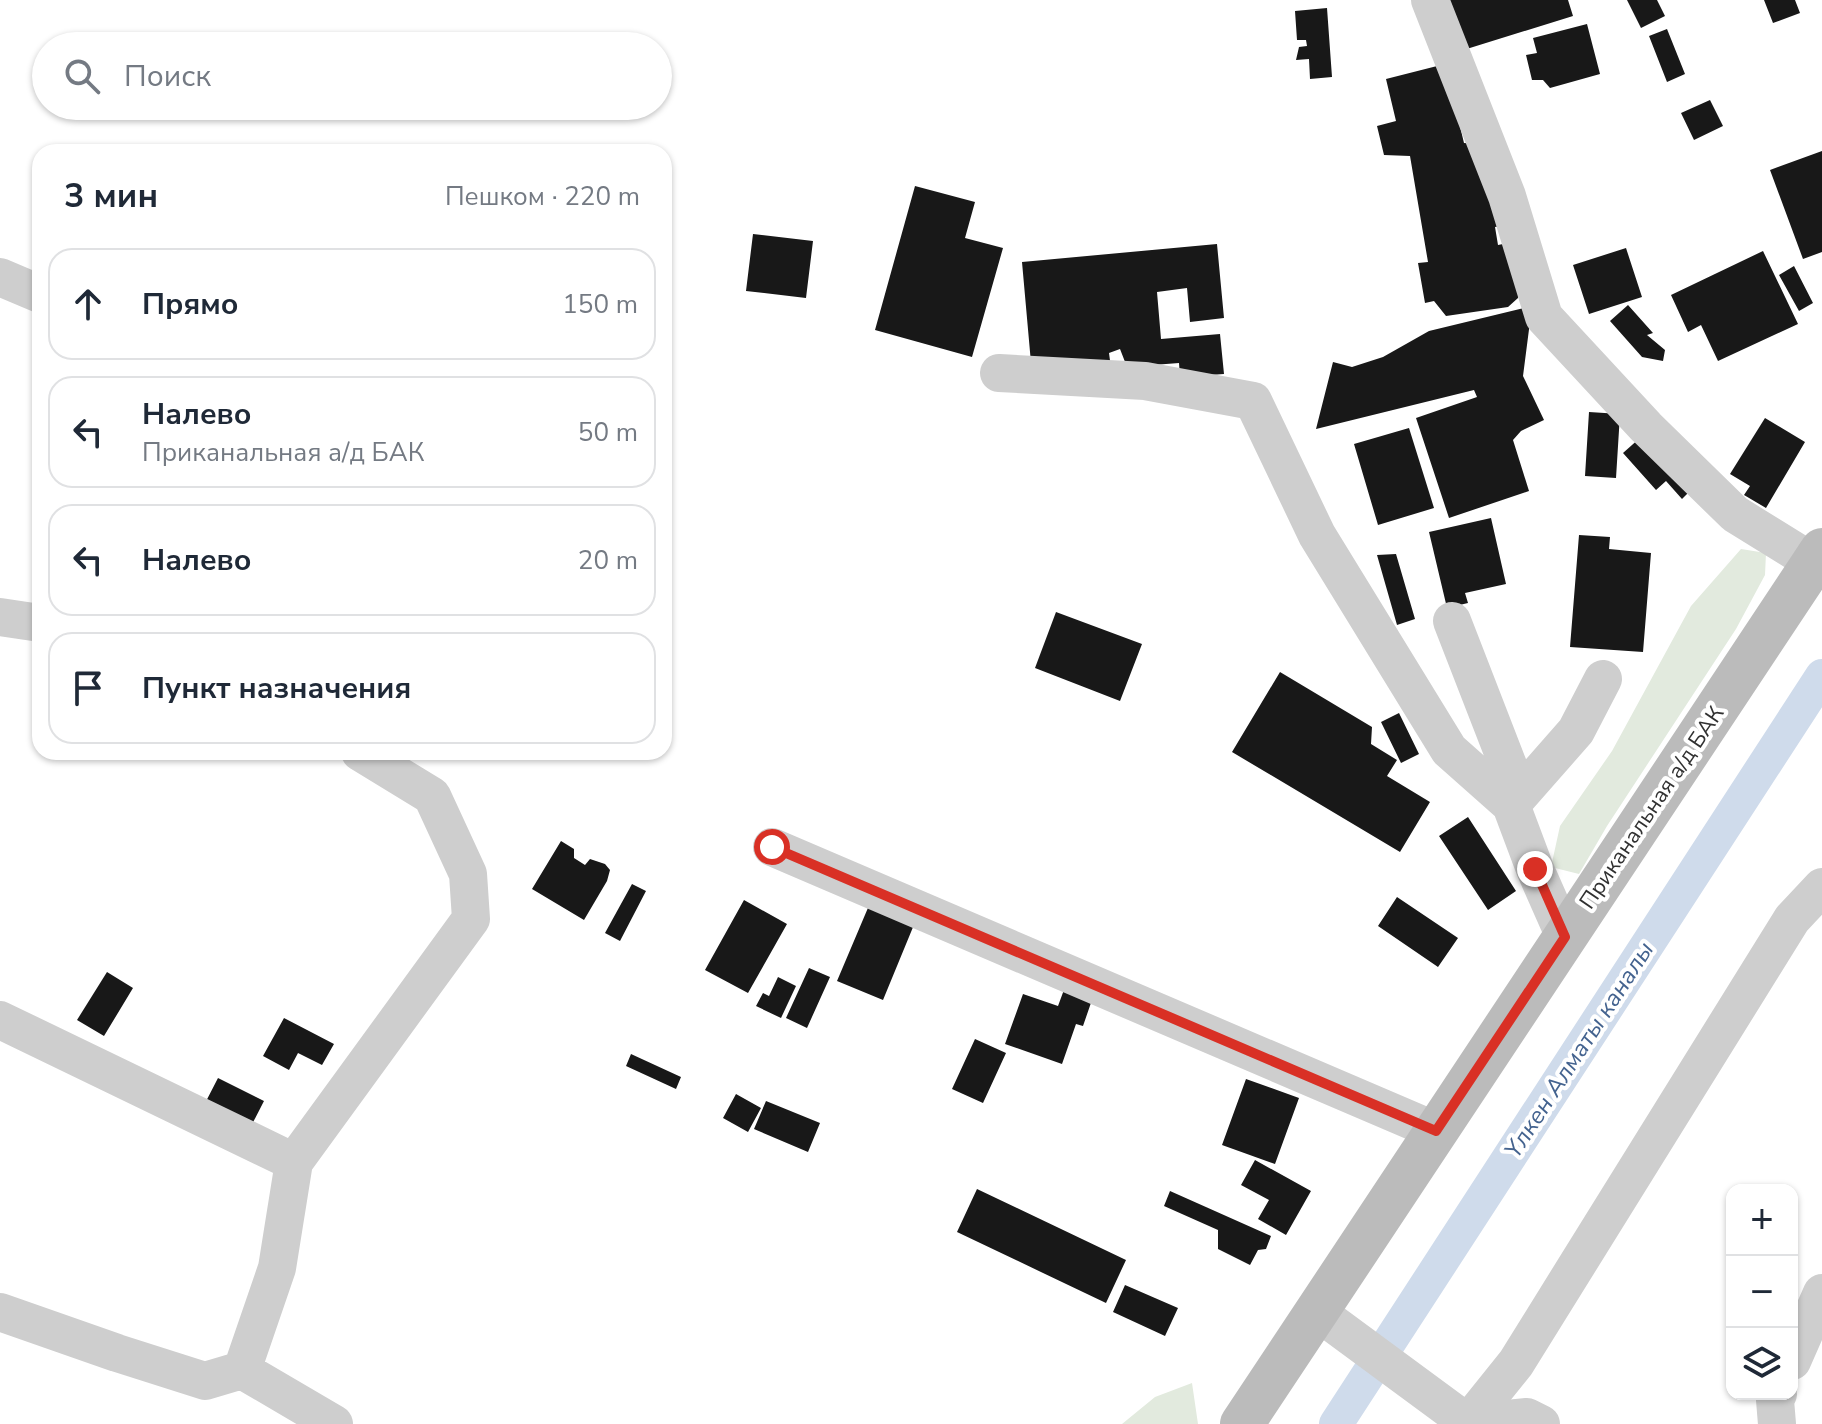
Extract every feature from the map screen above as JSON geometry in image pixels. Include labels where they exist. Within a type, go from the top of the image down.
[{"type":"main road","name":"Приканальная а/д БАК","points":[[1242,1424],[1327,1318],[1436,1131],[1818,556]]},
{"type":"street","points":[[1430,0],[1507,196],[1544,317],[1646,427],[1735,514],[1818,556]]},
{"type":"street","points":[[0,277],[32,291]]},
{"type":"street","points":[[999,373],[1145,381],[1253,401],[1317,535],[1449,750],[1511,805]]},
{"type":"street","points":[[0,617],[32,622]]},
{"type":"street","points":[[1452,621],[1511,773],[1511,805],[1565,937]]},
{"type":"street","points":[[1511,805],[1576,731],[1603,679]]},
{"type":"street","points":[[242,1370],[277,1268],[294,1162],[471,919],[468,874],[432,796],[373,760]]},
{"type":"street","points":[[772,847],[1436,1131]]},
{"type":"street","points":[[1467,1423],[1516,1363],[1792,919],[1822,887]]},
{"type":"street","points":[[0,1020],[294,1162]]},
{"type":"street","points":[[1798,1347],[1822,1293]]},
{"type":"street","points":[[0,1312],[205,1381],[242,1370],[334,1424]]},
{"type":"street","points":[[1327,1318],[1467,1423],[1527,1417],[1541,1424]]},
{"type":"street","points":[[1775,1400],[1777,1424]]},
{"type":"shaded area","points":[[1741,549],[1766,553],[1765,575],[1736,629],[1579,874],[1551,867],[1560,826],[1612,751],[1691,606]]},
{"type":"shaded area","points":[[1192,1383],[1198,1424],[1122,1424],[1155,1397]]},
{"type":"building","points":[[1446,0],[1568,0],[1573,16],[1457,52]]},
{"type":"building","points":[[1627,0],[1657,0],[1665,16],[1641,28]]},
{"type":"building","points":[[1764,0],[1795,0],[1800,13],[1773,23]]},
{"type":"building","points":[[1327,8],[1332,77],[1310,79],[1309,59],[1296,60],[1299,47],[1307,46],[1306,40],[1297,40],[1295,11]]},
{"type":"building","points":[[1587,24],[1600,74],[1550,88],[1543,80],[1532,80],[1526,55],[1537,53],[1533,38]]},
{"type":"building","points":[[1667,29],[1685,74],[1667,82],[1649,36]]},
{"type":"building","points":[[1445,64],[1464,143],[1479,144],[1508,225],[1495,227],[1498,245],[1513,242],[1520,279],[1518,298],[1508,307],[1446,316],[1434,301],[1425,303],[1418,263],[1428,262],[1410,156],[1384,155],[1377,126],[1396,121],[1386,79]]},
{"type":"building","points":[[1710,100],[1723,126],[1694,140],[1681,113]]},
{"type":"building","points":[[1822,151],[1822,252],[1803,259],[1770,170]]},
{"type":"building","points":[[915,186],[975,202],[965,238],[1003,248],[972,357],[875,330]]},
{"type":"building","points":[[753,234],[813,241],[806,298],[746,291]]},
{"type":"building","points":[[1217,244],[1224,318],[1190,322],[1187,288],[1157,292],[1161,339],[1220,334],[1224,374],[1180,377],[1179,363],[1127,367],[1120,349],[1109,353],[1111,368],[1031,363],[1022,262]]},
{"type":"building","points":[[1626,248],[1642,297],[1589,314],[1573,265]]},
{"type":"building","points":[[1763,251],[1798,324],[1718,361],[1701,325],[1688,332],[1671,295]]},
{"type":"building","points":[[1794,266],[1813,303],[1799,311],[1779,275]]},
{"type":"building","points":[[1628,305],[1653,333],[1647,335],[1665,350],[1663,361],[1642,357],[1610,321]]},
{"type":"building","points":[[1532,306],[1523,376],[1544,420],[1521,431],[1513,440],[1529,491],[1449,518],[1416,418],[1477,397],[1474,390],[1316,429],[1333,362],[1352,367],[1383,357],[1429,331]]},
{"type":"building","points":[[1589,412],[1620,414],[1616,478],[1585,476]]},
{"type":"building","points":[[1765,418],[1805,442],[1766,508],[1744,495],[1750,486],[1730,474]]},
{"type":"building","points":[[1409,428],[1434,508],[1378,525],[1354,444]]},
{"type":"building","points":[[1641,437],[1690,491],[1682,499],[1666,481],[1656,490],[1623,453]]},
{"type":"building","points":[[1491,518],[1506,584],[1465,593],[1468,603],[1447,608],[1429,532]]},
{"type":"building","points":[[1579,535],[1610,537],[1609,549],[1651,553],[1643,652],[1570,647]]},
{"type":"building","points":[[1396,554],[1415,619],[1397,625],[1377,555]]},
{"type":"building","points":[[1056,612],[1142,644],[1120,701],[1035,668]]},
{"type":"building","points":[[1280,672],[1372,727],[1371,744],[1397,760],[1387,776],[1430,802],[1400,852],[1232,752]]},
{"type":"building","points":[[1399,713],[1419,754],[1401,763],[1381,722]]},
{"type":"building","points":[[1468,817],[1516,891],[1488,910],[1439,836]]},
{"type":"building","points":[[561,841],[574,849],[574,858],[585,865],[590,859],[605,864],[610,870],[607,881],[584,920],[532,889]]},
{"type":"building","points":[[632,884],[646,891],[620,941],[605,933]]},
{"type":"building","points":[[873,896],[918,915],[883,1000],[837,981]]},
{"type":"building","points":[[1397,897],[1458,938],[1438,967],[1378,926]]},
{"type":"building","points":[[744,900],[787,924],[748,993],[705,970]]},
{"type":"building","points":[[809,968],[830,977],[807,1028],[786,1018]]},
{"type":"building","points":[[107,972],[133,988],[104,1036],[77,1020]]},
{"type":"building","points":[[778,977],[796,986],[781,1018],[756,1006],[763,993],[769,996]]},
{"type":"building","points":[[1065,987],[1093,997],[1083,1026],[1076,1024],[1062,1064],[1005,1044],[1023,994],[1058,1006]]},
{"type":"building","points":[[284,1018],[334,1044],[322,1065],[298,1053],[289,1070],[263,1056]]},
{"type":"building","points":[[975,1039],[1006,1053],[983,1103],[952,1089]]},
{"type":"building","points":[[631,1054],[681,1077],[676,1089],[626,1066]]},
{"type":"building","points":[[218,1078],[264,1101],[247,1134],[201,1111]]},
{"type":"building","points":[[1246,1079],[1299,1098],[1275,1164],[1222,1145]]},
{"type":"building","points":[[736,1094],[761,1108],[748,1132],[723,1118]]},
{"type":"building","points":[[766,1101],[820,1123],[808,1152],[754,1129]]},
{"type":"building","points":[[1255,1160],[1311,1191],[1286,1235],[1258,1219],[1269,1200],[1241,1185]]},
{"type":"building","points":[[977,1189],[1126,1260],[1106,1303],[957,1232]]},
{"type":"building","points":[[1170,1191],[1271,1236],[1266,1249],[1258,1250],[1250,1265],[1218,1249],[1218,1230],[1164,1206]]},
{"type":"building","points":[[1125,1285],[1178,1308],[1165,1336],[1113,1312]]},
{"type":"waterway","name":"Үлкен Алматы каналы","points":[[1336,1424],[1822,676]]},
{"type":"route","points":[[772,847],[1436,1131],[1565,937],[1535,869]]}]
